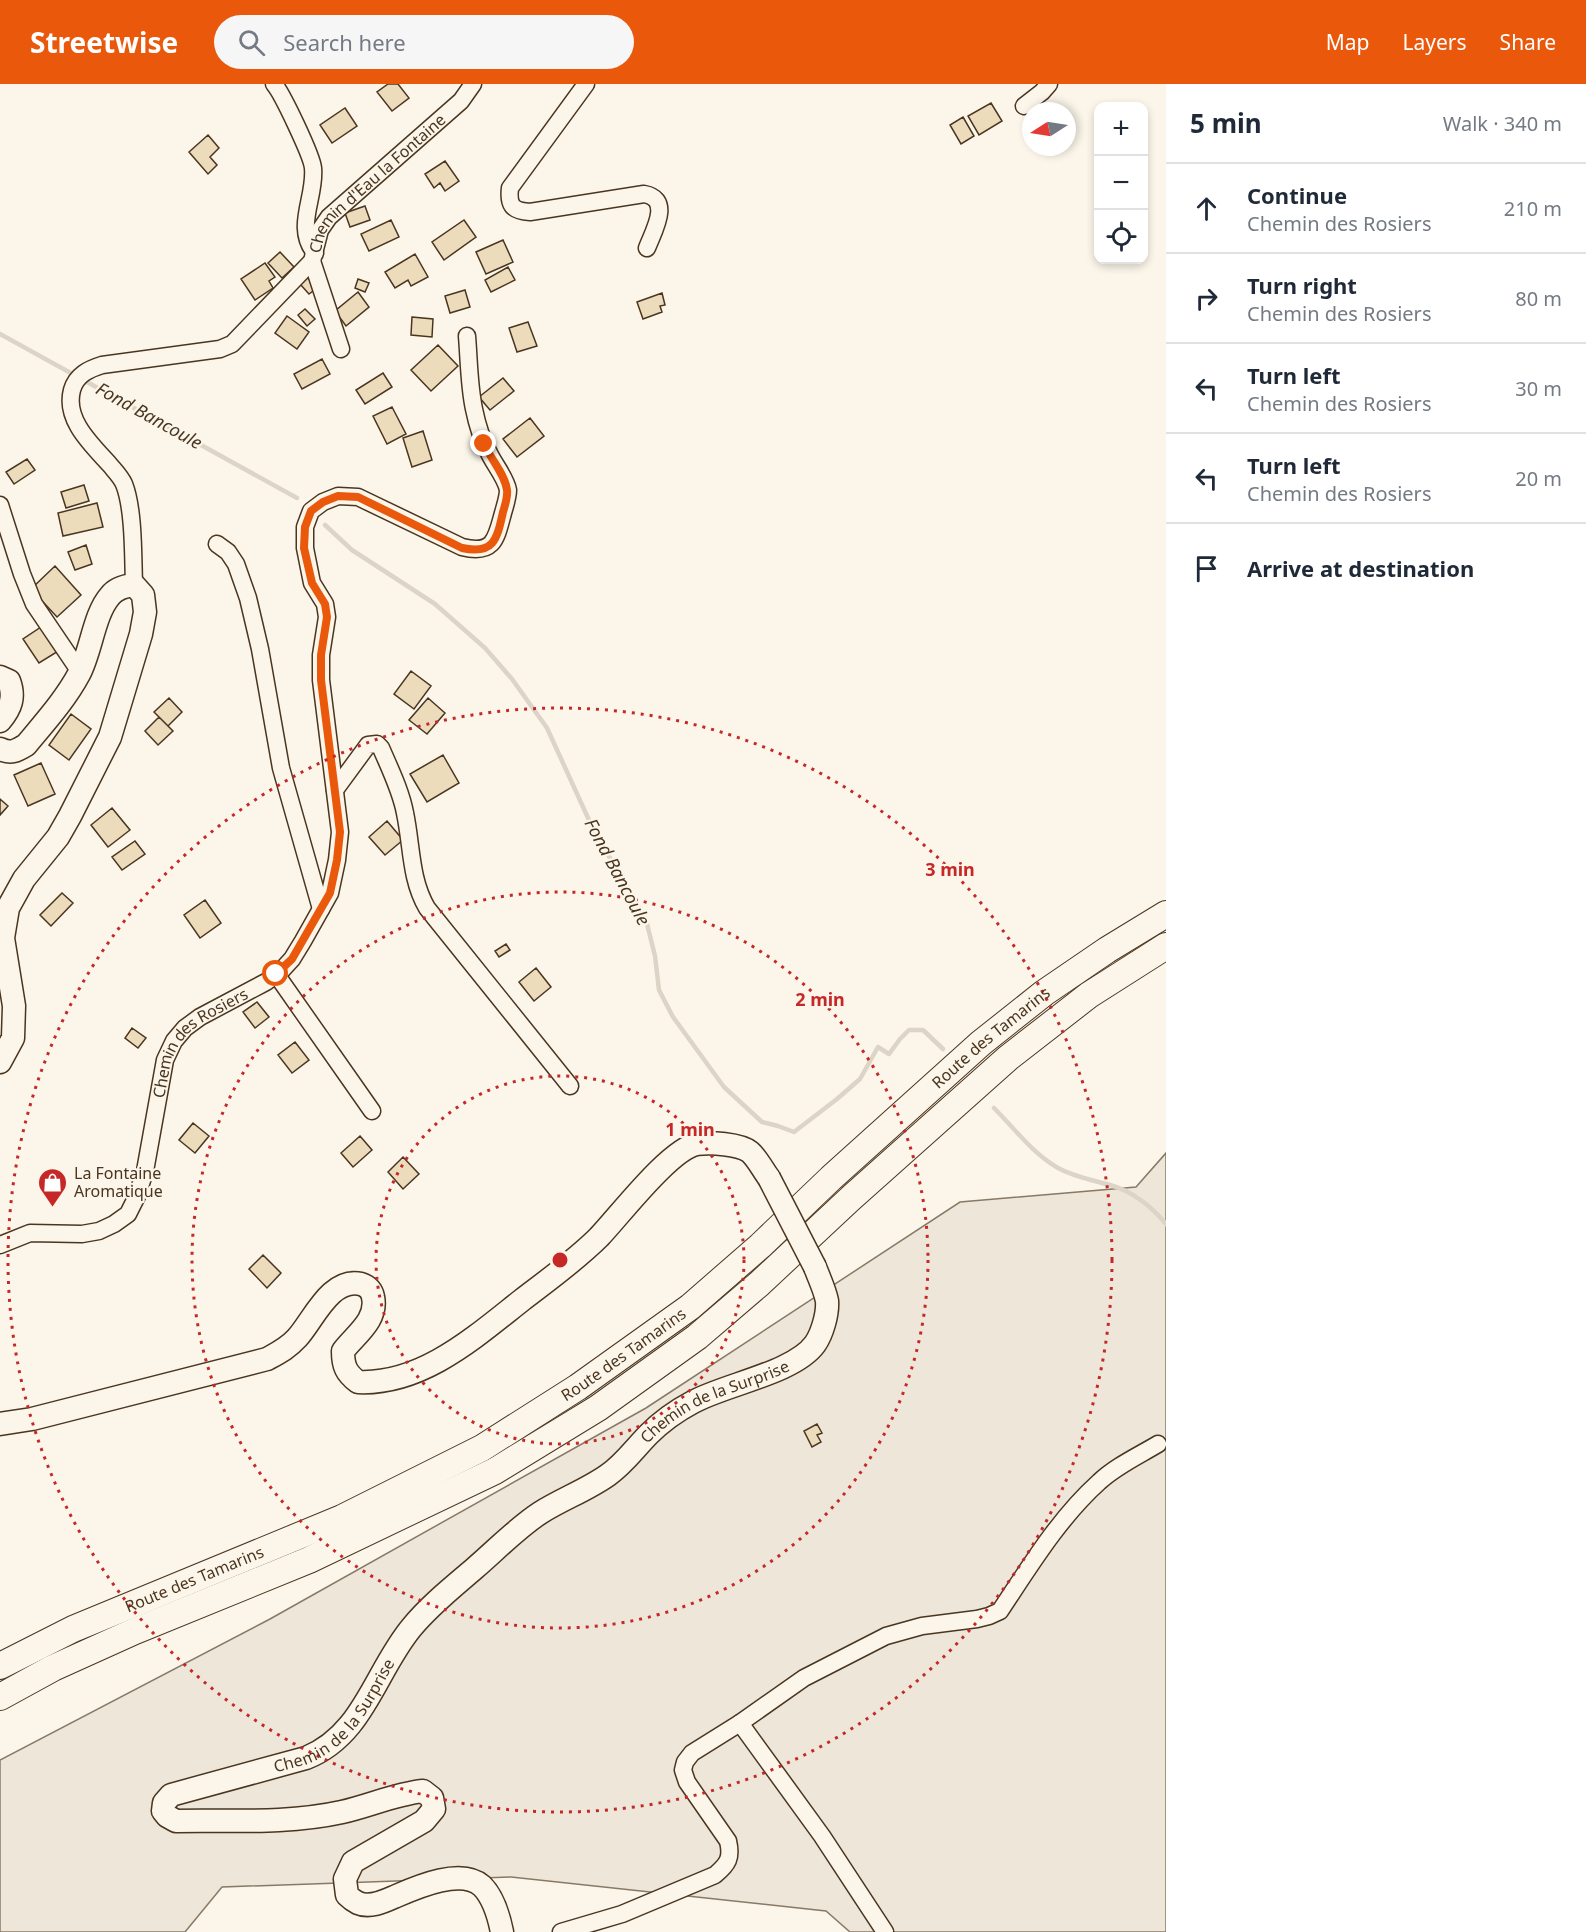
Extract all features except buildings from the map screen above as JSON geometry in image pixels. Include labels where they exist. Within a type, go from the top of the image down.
[{"type":"highway","name":"Route des Tamarins","points":[[0,1666],[73,1629],[342,1518],[482,1448],[578,1387],[690,1307],[760,1246],[831,1178],[981,1043],[1053,987],[1166,914]]},
{"type":"highway","name":"Route des Tamarins","points":[[0,1697],[63,1663],[309,1560],[495,1471],[598,1408],[697,1337],[759,1284],[851,1198],[1008,1058],[1089,995],[1166,946]]},
{"type":"main road","points":[[0,749],[8,753],[26,745],[64,698],[80,672],[102,609],[110,595],[121,587],[134,585],[143,595],[145,612],[141,634],[110,736],[58,837],[24,879],[8,908],[3,938],[14,1006],[13,1038],[0,1062]]},
{"type":"main road","points":[[0,677],[9,681],[13,691],[12,701],[0,721]]},
{"type":"main road","name":"Chemin de la Surprise","points":[[0,1424],[32,1419],[267,1359],[285,1350],[299,1337],[330,1294],[358,1283],[366,1286],[372,1292],[374,1312],[343,1351],[343,1365],[358,1382],[387,1380],[406,1374],[435,1362],[462,1346],[551,1278],[597,1238],[675,1154],[696,1144],[724,1144],[750,1151],[769,1178],[815,1267],[827,1302],[822,1332],[814,1346],[802,1357],[770,1373],[729,1386],[693,1402],[650,1433],[629,1458],[607,1476],[540,1513],[515,1533],[411,1628],[352,1723],[335,1742],[321,1752],[171,1795],[164,1803],[162,1811],[176,1821],[302,1818],[342,1812],[408,1792],[423,1791],[432,1798],[434,1809],[424,1821],[353,1862],[345,1879],[347,1895],[360,1904],[378,1904],[423,1885],[461,1879],[473,1880],[482,1887],[494,1905],[502,1932]]},
{"type":"street","points":[[274,84],[311,158],[313,178],[305,220],[305,234],[341,349]]},
{"type":"street","name":"Chemin d'Eau la Fontaine","points":[[134,585],[127,494],[123,480],[78,426],[72,412],[70,400],[73,387],[80,376],[89,369],[102,365],[220,349],[232,344],[313,257],[320,230],[329,217],[461,101],[473,84]]},
{"type":"street","points":[[586,84],[510,188],[510,202],[519,212],[530,212],[644,194],[651,195],[660,208],[647,248]]},
{"type":"street","points":[[1029,102],[1049,84]]},
{"type":"street","name":"Chemin des Rosiers","points":[[0,1245],[30,1233],[82,1234],[99,1231],[128,1214],[145,1171],[165,1060],[174,1041],[185,1028],[200,1017],[276,974],[292,959],[330,893],[340,832],[321,680],[321,655],[327,617],[325,604],[312,583],[304,548],[305,527],[311,511],[323,502],[338,496],[358,497],[462,548],[485,549],[493,543],[508,492],[488,451],[476,418],[467,336]]},
{"type":"street","points":[[0,505],[31,598],[80,672]]},
{"type":"street","points":[[217,544],[228,552],[236,564],[248,598],[260,649],[281,768],[321,909]]},
{"type":"street","points":[[335,790],[368,745],[377,744],[381,748],[405,811],[415,880],[420,896],[427,908],[570,1086]]},
{"type":"street","points":[[276,974],[372,1111]]},
{"type":"street","points":[[561,1932],[622,1914],[716,1875],[726,1866],[731,1852],[728,1841],[687,1782],[685,1762],[692,1753],[804,1678],[886,1636],[922,1626],[983,1618],[1000,1611],[1056,1530],[1099,1482],[1118,1467],[1158,1444]]},
{"type":"street","points":[[740,1723],[822,1836],[885,1932]]},
{"type":"shaded area","points":[[1166,1153],[1166,1932],[850,1932],[826,1911],[511,1877],[222,1887],[185,1932],[0,1932],[0,1760],[270,1619],[646,1408],[960,1202],[1136,1187]]},
{"type":"waterway","name":"Fond Bancoule","points":[[0,334],[297,498]]},
{"type":"waterway","name":"Fond Bancoule","points":[[325,525],[352,550],[435,604],[485,648],[512,679],[547,728],[599,842],[619,871],[646,920],[655,956],[659,990],[673,1017],[724,1087],[762,1122],[794,1132],[860,1079],[878,1047],[889,1054],[909,1030],[923,1030],[943,1049]]},
{"type":"waterway","name":"Fond Bancoule","points":[[994,1108],[1032,1148],[1049,1162],[1070,1174],[1110,1185],[1134,1195],[1166,1224]]},
{"type":"place","name":"La Fontaine Aromatique","points":[[53,1208]]},
{"type":"route","points":[[276,974],[292,959],[330,893],[340,832],[321,680],[321,655],[327,617],[325,604],[312,583],[304,548],[305,527],[311,511],[323,502],[338,496],[358,497],[462,548],[485,549],[493,543],[498,532],[508,492],[484,444]]}]
